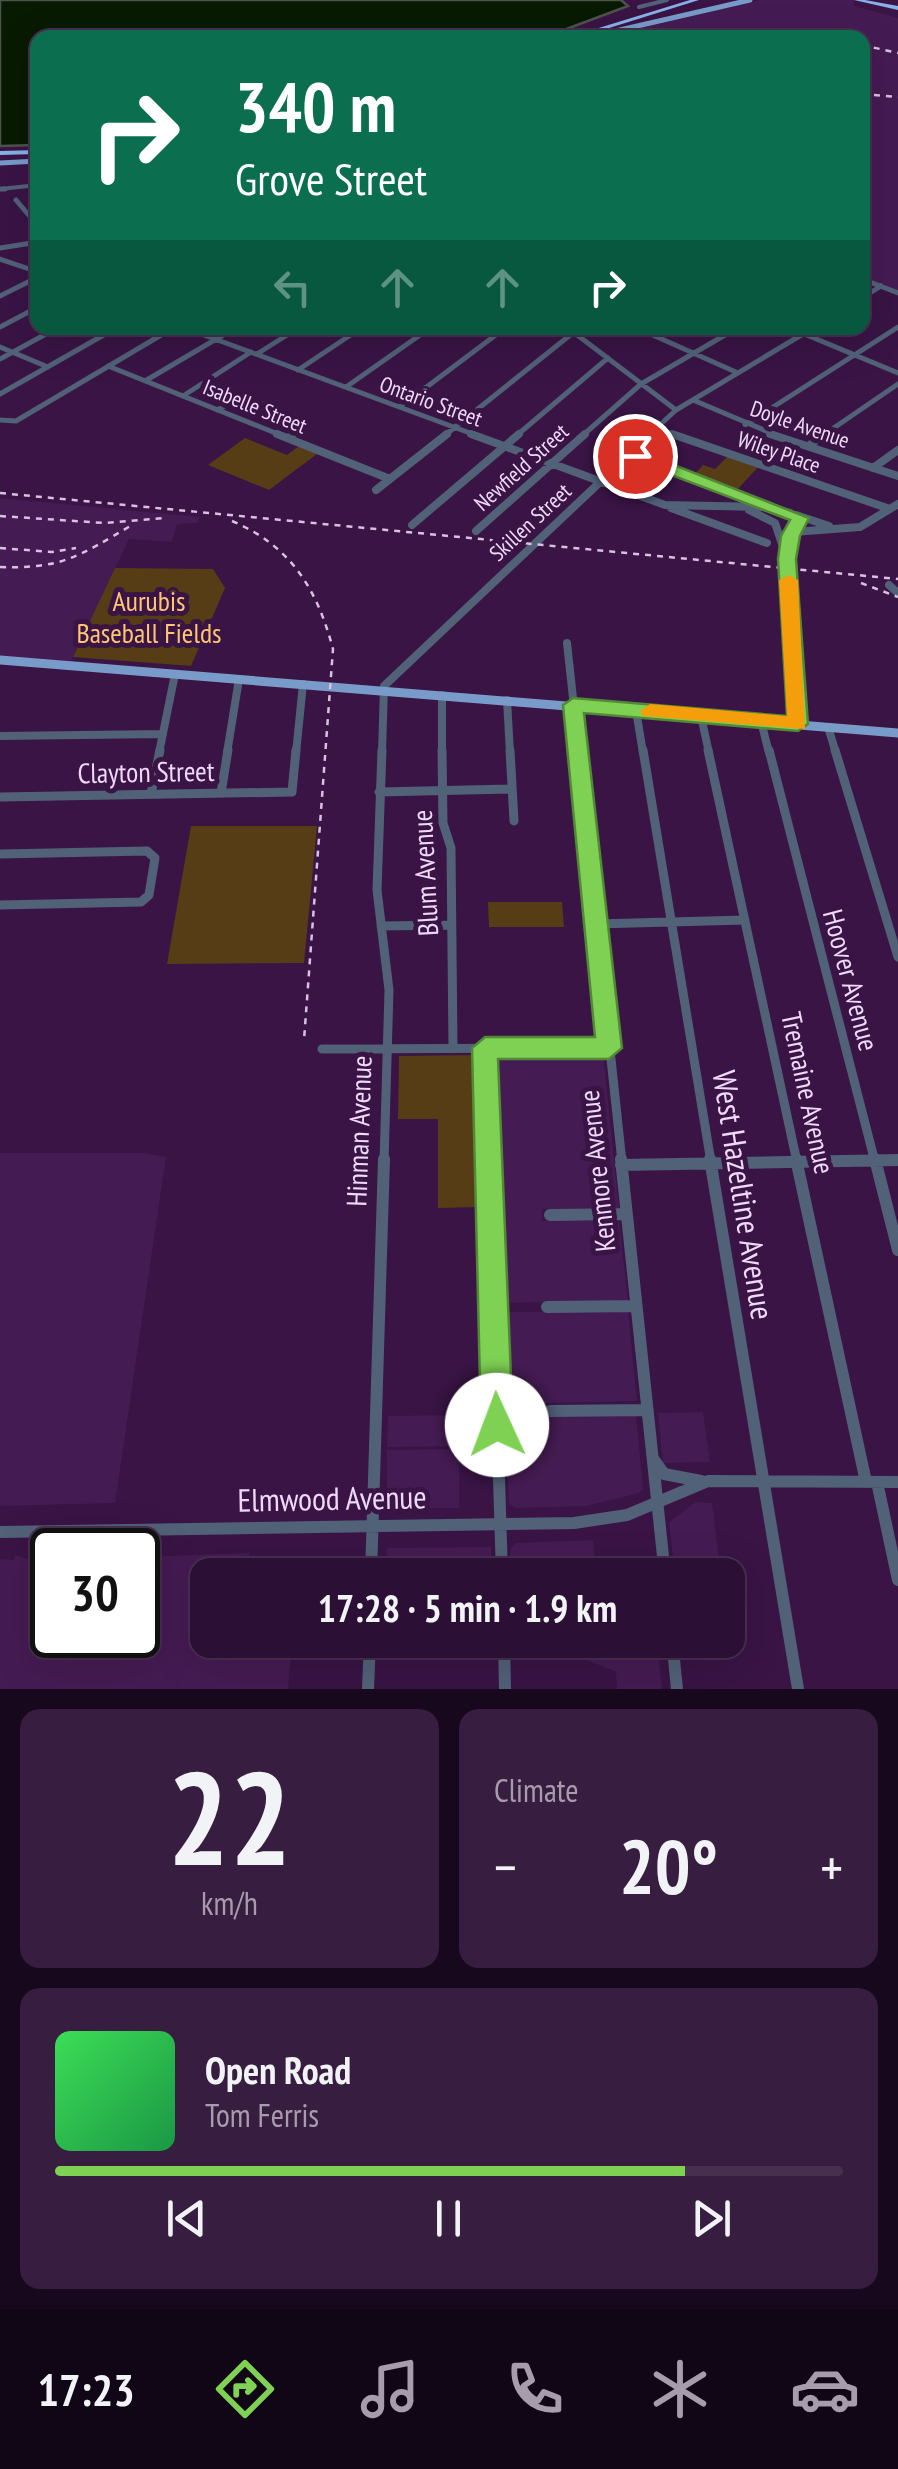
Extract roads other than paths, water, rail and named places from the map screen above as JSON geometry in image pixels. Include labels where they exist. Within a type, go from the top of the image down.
[{"type":"highway","points":[[589,30],[681,0]]},
{"type":"highway","points":[[593,30],[696,0]]},
{"type":"highway","points":[[856,0],[898,7]]},
{"type":"highway","points":[[869,0],[898,7]]},
{"type":"highway","points":[[0,157],[30,159]]},
{"type":"main road","points":[[620,30],[750,0]]},
{"type":"main road","points":[[0,660],[898,734]]},
{"type":"street","points":[[639,8],[667,0]]},
{"type":"street","points":[[0,189],[30,186]]},
{"type":"street","points":[[16,200],[30,217]]},
{"type":"street","points":[[1,246],[30,243]]},
{"type":"street","points":[[0,258],[30,271]]},
{"type":"street","points":[[0,268],[10,262]]},
{"type":"street","points":[[0,296],[30,279]]},
{"type":"street","points":[[870,282],[898,293]]},
{"type":"street","points":[[870,293],[881,286]]},
{"type":"street","points":[[0,327],[30,310]]},
{"type":"street","points":[[745,424],[898,327]]},
{"type":"street","points":[[0,359],[44,335]]},
{"type":"street","points":[[0,394],[103,335]]},
{"type":"street","points":[[1,420],[16,421],[161,335]]},
{"type":"street","name":"Ontario Street","points":[[205,335],[767,543]]},
{"type":"street","points":[[145,381],[220,335]]},
{"type":"street","points":[[183,396],[286,335]]},
{"type":"street","points":[[298,370],[350,335]]},
{"type":"street","points":[[346,387],[420,335]]},
{"type":"street","points":[[400,407],[495,335]]},
{"type":"street","points":[[376,490],[565,335]]},
{"type":"street","points":[[578,335],[676,410]]},
{"type":"street","points":[[654,335],[738,373]]},
{"type":"street","name":"Newfield Street","points":[[476,531],[641,384],[725,335]]},
{"type":"street","name":"Skillen Street","points":[[382,690],[395,672],[676,410],[801,335]]},
{"type":"street","points":[[809,335],[898,373]]},
{"type":"street","points":[[0,347],[48,366]]},
{"type":"street","points":[[412,525],[608,358]]},
{"type":"street","name":"Isabelle Street","points":[[108,366],[390,479]]},
{"type":"street","points":[[808,446],[898,384]]},
{"type":"street","points":[[217,410],[240,396],[308,423],[288,438]]},
{"type":"street","name":"Doyle Avenue","points":[[693,400],[745,424],[898,476]]},
{"type":"street","name":"Wiley Place","points":[[656,428],[894,507]]},
{"type":"street","points":[[872,468],[898,450]]},
{"type":"street","points":[[630,454],[787,523],[836,528],[867,524],[894,507]]},
{"type":"street","name":"Ontario Street","points":[[665,506],[721,507],[787,523]]},
{"type":"street","points":[[787,523],[836,528]]},
{"type":"street","points":[[787,523],[798,724]]},
{"type":"street","points":[[787,523],[787,559]]},
{"type":"street","points":[[889,585],[898,593]]},
{"type":"street","name":"Kenmore Avenue","points":[[567,643],[663,1558]]},
{"type":"street","points":[[151,794],[175,674]]},
{"type":"street","points":[[221,793],[239,679]]},
{"type":"street","name":"Clayton Street","points":[[0,796],[292,792],[303,684]]},
{"type":"street","name":"Hinman Avenue","points":[[371,1558],[388,971],[376,890],[382,690]]},
{"type":"street","name":"Blum Avenue","points":[[442,695],[443,823],[450,841],[452,1048]]},
{"type":"street","points":[[507,700],[514,821]]},
{"type":"street","name":"West Hazeltine Avenue","points":[[636,710],[798,1689]]},
{"type":"street","name":"Tremaine Avenue","points":[[701,716],[797,1161],[898,1580]]},
{"type":"street","name":"Hoover Avenue","points":[[761,721],[898,1250]]},
{"type":"street","points":[[828,727],[898,957]]},
{"type":"street","points":[[0,736],[163,734]]},
{"type":"street","points":[[379,792],[512,789]]},
{"type":"street","points":[[0,854],[147,851],[155,858],[150,895],[141,902],[0,905]]},
{"type":"street","points":[[596,924],[745,920]]},
{"type":"street","points":[[380,926],[451,925]]},
{"type":"street","points":[[485,1048],[501,1558]]},
{"type":"street","points":[[322,1049],[609,1048]]},
{"type":"street","points":[[622,1165],[898,1160]]},
{"type":"street","points":[[550,1215],[626,1214]]},
{"type":"street","points":[[547,1307],[636,1306]]},
{"type":"street","points":[[550,1411],[647,1410]]},
{"type":"street","points":[[652,1453],[664,1474],[708,1481]]},
{"type":"street","name":"Elmwood Avenue","points":[[0,1532],[592,1521],[626,1515],[708,1481],[898,1482]]},
{"type":"street","points":[[368,1689],[369,1658]]},
{"type":"street","points":[[504,1658],[505,1689]]},
{"type":"street","points":[[674,1658],[677,1689]]},
{"type":"railway","points":[[870,47],[898,53]]},
{"type":"railway","points":[[870,95],[898,97]]},
{"type":"railway","points":[[0,493],[898,579]]},
{"type":"railway","points":[[0,516],[105,523],[164,518]]},
{"type":"railway","points":[[232,521],[270,543],[299,572],[319,607],[333,649],[304,1040]]},
{"type":"railway","points":[[0,567],[55,563],[132,525]]},
{"type":"railway","points":[[0,548],[52,552],[76,548]]},
{"type":"railway","points":[[861,583],[898,597]]},
{"type":"park label","name":"Aurubis Baseball Fields","points":[[149,617]]}]
